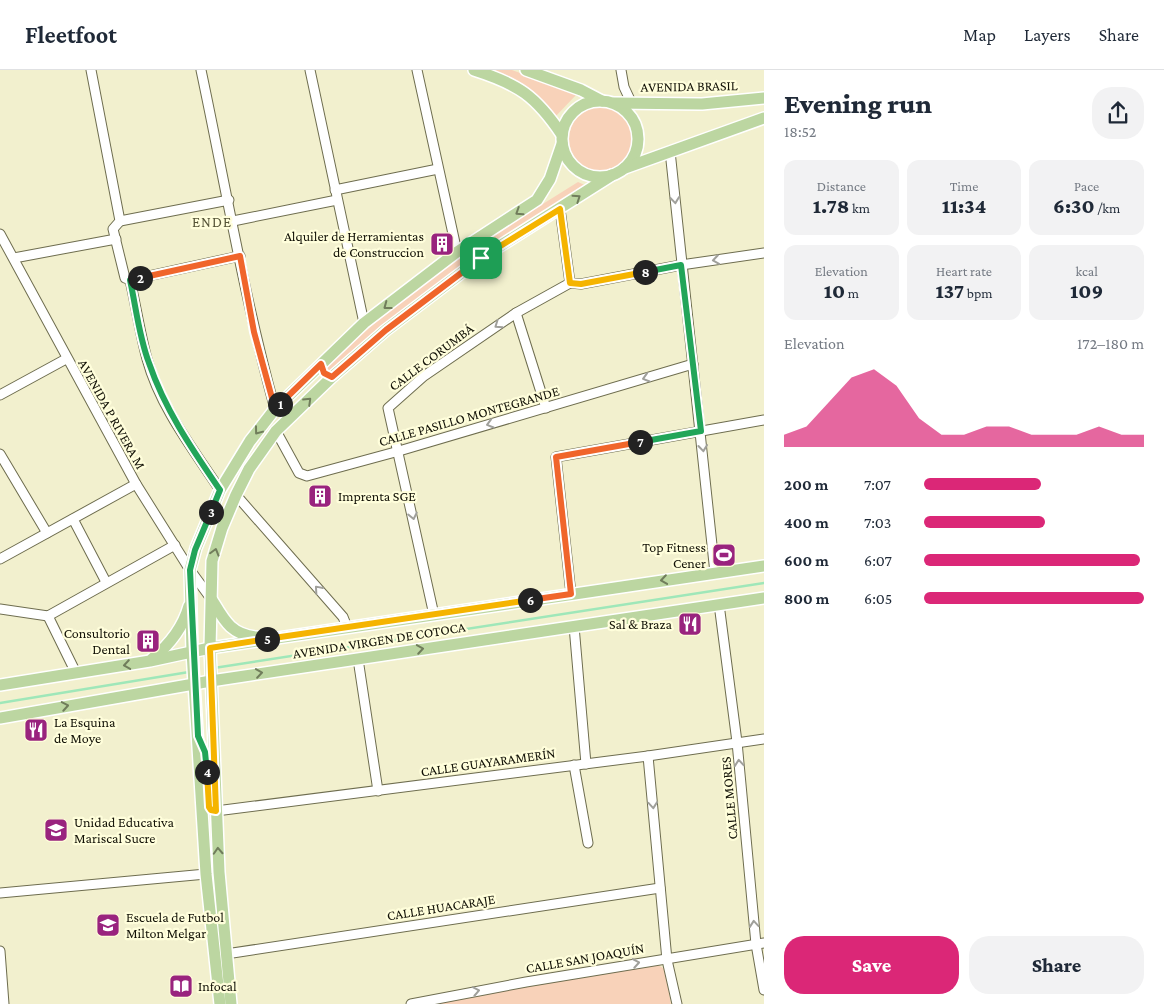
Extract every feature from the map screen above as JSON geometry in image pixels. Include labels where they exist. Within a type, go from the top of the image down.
[{"type":"main road","points":[[474,70],[504,80],[531,95],[562,140],[569,160],[582,172],[594,176],[612,175]]},
{"type":"main road","points":[[526,70],[581,90],[608,102],[630,116],[638,131],[636,152],[624,169]]},
{"type":"main road","name":"AVENIDA BRASIL","points":[[608,102],[702,104],[764,98]]},
{"type":"main road","points":[[220,1004],[206,874],[194,682],[190,570],[195,550],[220,490],[250,441],[275,409],[364,323],[457,252],[538,200],[550,179],[566,122],[574,112],[589,103],[608,102]]},
{"type":"main road","points":[[231,1004],[216,811],[210,650],[212,561],[222,528],[249,470],[276,431],[332,377],[386,330],[481,258],[624,169],[764,118]]},
{"type":"main road","points":[[321,364],[324,373],[332,377]]},
{"type":"main road","points":[[310,375],[318,379],[321,388]]},
{"type":"main road","name":"AVENIDA VIRGEN DE COTOCA","points":[[0,685],[347,627],[764,566]]},
{"type":"main road","points":[[150,661],[165,648],[177,632],[191,597]]},
{"type":"main road","name":"AVENIDA VIRGEN DE COTOCA","points":[[0,718],[211,679],[358,659],[764,598]]},
{"type":"main road","points":[[212,600],[227,625],[234,632],[245,636],[271,639]]},
{"type":"main road","points":[[198,736],[206,755],[209,807],[211,810],[216,811]]},
{"type":"main road","points":[[206,874],[212,876],[218,929],[226,954]]},
{"type":"main road","points":[[213,930],[222,964],[227,1004]]},
{"type":"street","points":[[91,70],[120,221]]},
{"type":"street","points":[[201,70],[229,200],[254,332],[275,409]]},
{"type":"street","points":[[310,70],[364,323]]},
{"type":"street","points":[[416,70],[457,252]]},
{"type":"street","points":[[621,70],[624,87],[631,102]]},
{"type":"street","points":[[670,151],[715,573]]},
{"type":"street","points":[[335,190],[438,169]]},
{"type":"street","points":[[229,200],[120,221],[113,228],[125,278],[130,280],[240,256]]},
{"type":"street","points":[[233,221],[337,200]]},
{"type":"street","points":[[560,209],[570,283]]},
{"type":"street","name":"AVENIDA P RIVERA M","points":[[0,234],[66,359],[136,484],[190,570],[212,600]]},
{"type":"street","points":[[14,258],[116,239]]},
{"type":"street","name":"CALLE CORUMBÁ","points":[[434,614],[388,408],[424,376],[516,312],[570,283],[581,284],[764,252]]},
{"type":"street","points":[[130,280],[148,360],[160,393],[184,436],[220,490]]},
{"type":"street","points":[[516,312],[546,408]]},
{"type":"street","points":[[0,395],[66,359]]},
{"type":"street","name":"CALLE PASILLO MONTEGRANDE","points":[[276,431],[302,476],[399,451],[693,364]]},
{"type":"street","points":[[571,594],[556,457],[764,420]]},
{"type":"street","points":[[0,454],[47,533]]},
{"type":"street","points":[[0,559],[136,484]]},
{"type":"street","points":[[236,495],[343,617],[347,627]]},
{"type":"street","points":[[73,519],[106,582]]},
{"type":"street","points":[[0,609],[48,616],[175,544]]},
{"type":"street","name":"CALLE MORES","points":[[719,604],[737,742],[764,990]]},
{"type":"street","points":[[48,616],[76,673]]},
{"type":"street","points":[[574,626],[586,764]]},
{"type":"street","points":[[358,659],[378,791]]},
{"type":"street","name":"CALLE GUAYARAMERÍN","points":[[216,811],[648,756],[764,739]]},
{"type":"street","points":[[648,756],[667,960],[677,1004]]},
{"type":"street","points":[[574,765],[588,843]]},
{"type":"street","points":[[0,893],[206,874]]},
{"type":"street","name":"CALLE HUACARAJE","points":[[226,954],[660,888]]},
{"type":"street","name":"CALLE SAN JOAQUÍN","points":[[411,1004],[544,979],[760,944]]},
{"type":"street","points":[[0,950],[4,1004]]},
{"type":"shaded area","points":[[492,70],[512,70],[577,94],[555,117],[535,93],[520,82]]},
{"type":"shaded area","points":[[595,107],[607,107],[624,116],[631,127],[633,139],[631,151],[624,162],[607,171],[595,171],[583,166],[574,157],[569,145],[569,133],[574,121],[583,112]]},
{"type":"shaded area","points":[[578,182],[587,186],[462,265],[404,309],[332,371],[327,370],[327,365],[376,322],[466,252]]},
{"type":"shaded area","points":[[656,964],[665,969],[671,1004],[423,1004]]},
{"type":"waterway","points":[[214,668],[764,583]]},
{"type":"waterway","points":[[0,703],[189,672]]},
{"type":"place","name":"Alquiler de Herramientas de Construccion","points":[[442,244]]},
{"type":"place","name":"Imprenta SGE","points":[[320,496]]},
{"type":"place","name":"Top Fitness Cener","points":[[724,555]]},
{"type":"place","name":"Sal & Braza","points":[[690,624]]},
{"type":"place","name":"Consultorio Dental","points":[[148,641]]},
{"type":"place","name":"La Esquina de Moye","points":[[36,730]]},
{"type":"place","name":"Unidad Educativa Mariscal Sucre","points":[[56,830]]},
{"type":"place","name":"Escuela de Futbol Milton Melgar","points":[[108,925]]},
{"type":"place","name":"Infocal","points":[[181,986]]},
{"type":"district","name":"ENDE","points":[[212,222]]},
{"type":"route","points":[[560,209],[570,283],[581,284],[681,265],[701,431],[556,457],[571,594],[210,648],[216,811],[211,810],[208,799],[205,752],[198,736],[192,652],[190,570],[195,550],[220,490],[184,436],[160,393],[148,360],[130,280],[240,256],[254,332],[275,409],[321,364],[324,373],[332,377],[386,330],[481,258],[560,209]]}]
